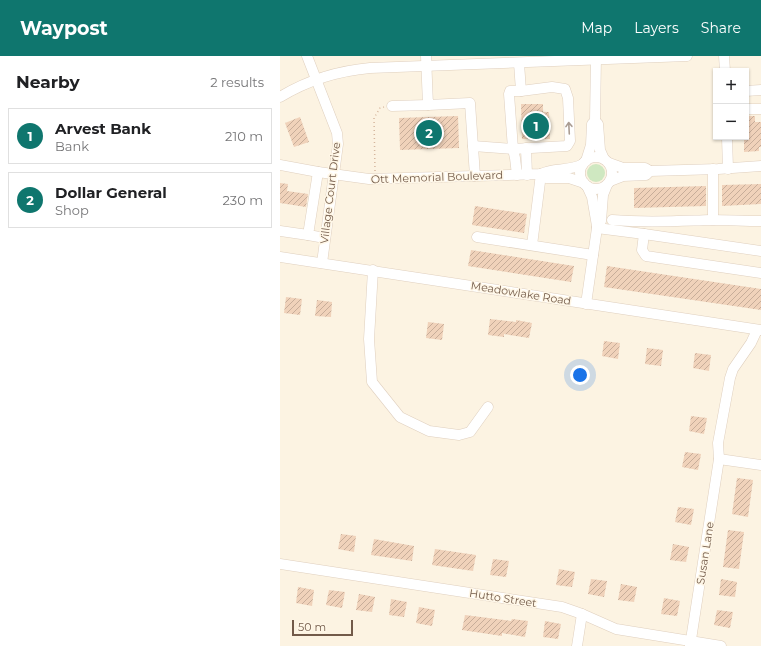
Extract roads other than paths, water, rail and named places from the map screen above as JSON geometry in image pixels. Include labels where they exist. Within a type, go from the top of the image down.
[{"type":"street","name":"Village Court Drive","points":[[307,56],[337,133],[338,144],[322,263]]},
{"type":"street","points":[[280,98],[297,87],[316,79],[350,70],[426,61],[519,63],[596,58],[687,56]]},
{"type":"street","points":[[724,56],[725,68]]},
{"type":"street","points":[[596,58],[595,120],[592,124],[591,145],[580,173],[592,197],[597,228]]},
{"type":"street","points":[[426,61],[428,104]]},
{"type":"street","points":[[519,63],[521,91]]},
{"type":"street","points":[[473,146],[513,149],[567,146],[570,141],[568,98],[565,89],[552,87],[510,91],[513,149],[522,175]]},
{"type":"street","points":[[749,91],[761,90]]},
{"type":"street","points":[[392,106],[470,103],[475,176]]},
{"type":"street","points":[[749,109],[761,109]]},
{"type":"street","points":[[586,304],[597,228],[601,221],[602,195],[612,172],[600,150],[598,124],[595,120]]},
{"type":"street","points":[[727,140],[728,169]]},
{"type":"street","points":[[522,175],[526,148]]},
{"type":"street","points":[[585,162],[595,157],[618,167],[645,168],[650,171]]},
{"type":"street","name":"Ott Memorial Boulevard","points":[[280,165],[334,175],[375,179],[540,174],[547,170],[573,169],[585,162]]},
{"type":"street","points":[[585,184],[597,189],[623,176],[646,174],[650,171],[728,169],[761,166]]},
{"type":"street","points":[[713,169],[713,220]]},
{"type":"street","points":[[308,235],[318,172]]},
{"type":"street","points":[[532,245],[540,174]]},
{"type":"street","name":"Ott Memorial Boulevard","points":[[540,174],[547,178],[569,178],[585,184]]},
{"type":"street","points":[[612,220],[659,223],[713,220],[761,221]]},
{"type":"street","points":[[597,228],[761,251]]},
{"type":"street","points":[[280,231],[325,238]]},
{"type":"street","points":[[644,234],[642,250],[646,256],[761,273]]},
{"type":"street","points":[[477,237],[593,255]]},
{"type":"street","name":"Meadowlake Road","points":[[280,257],[759,330]]},
{"type":"street","points":[[373,270],[369,339],[372,382],[400,417],[429,431],[459,435],[470,432],[488,407]]},
{"type":"street","name":"Susan Lane","points":[[690,644],[719,459],[718,443],[730,378],[733,369],[759,330]]},
{"type":"street","points":[[719,459],[761,465]]},
{"type":"street","name":"Hutto Street","points":[[280,564],[562,607],[616,629],[690,644],[722,646]]},
{"type":"street","points":[[578,646],[582,614]]},
{"type":"place","name":"Arvest Bank","points":[[536,126]]},
{"type":"place","name":"Dollar General","points":[[429,133]]}]
